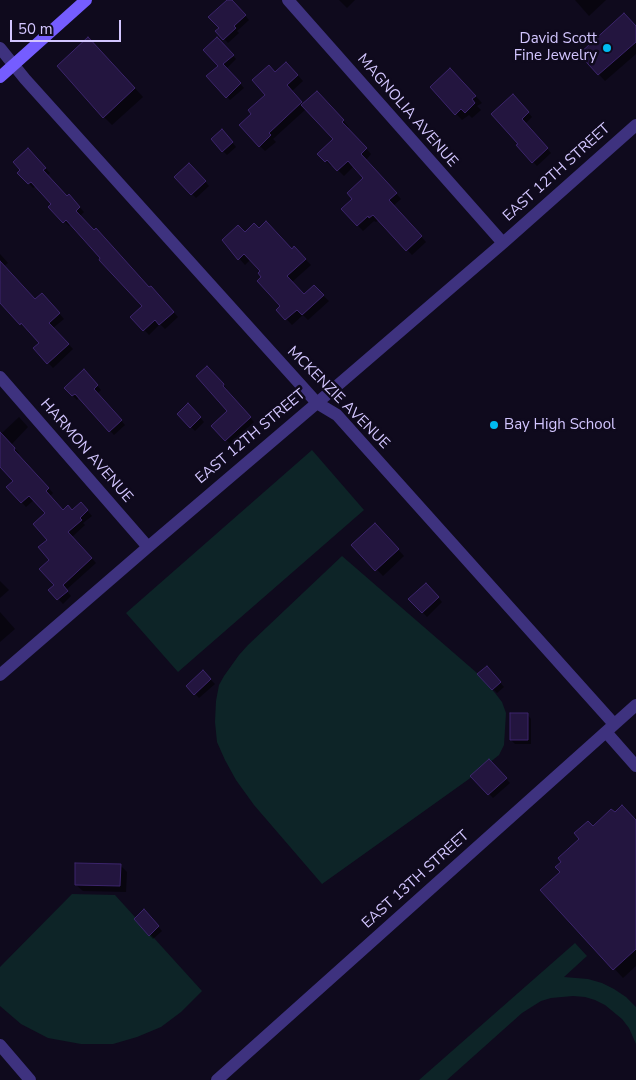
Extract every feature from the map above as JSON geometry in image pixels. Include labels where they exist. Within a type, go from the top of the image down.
[{"type":"main road","points":[[0,76],[86,0]]},
{"type":"street","name":"MAGNOLIA AVENUE","points":[[288,0],[503,243]]},
{"type":"street","name":"MCKENZIE AVENUE","points":[[0,48],[29,84],[317,403],[337,415],[610,728],[636,766]]},
{"type":"street","name":"EAST 12TH STREET","points":[[0,675],[503,243],[636,125]]},
{"type":"street","name":"HARMON AVENUE","points":[[0,377],[148,547]]},
{"type":"street","name":"EAST 13TH STREET","points":[[217,1080],[636,705]]},
{"type":"street","points":[[0,1045],[30,1080]]},
{"type":"green space","points":[[312,450],[364,510],[178,672],[126,613]]},
{"type":"green space","points":[[342,556],[477,673],[502,702],[506,713],[504,745],[499,755],[469,779],[322,884],[254,805],[236,780],[217,742],[215,722],[216,701],[219,685],[239,655]]},
{"type":"green space","points":[[72,894],[115,895],[202,991],[181,1012],[161,1027],[113,1044],[81,1044],[48,1038],[21,1024],[0,1006],[0,967]]},
{"type":"green space","points":[[575,943],[587,956],[564,977],[588,979],[602,983],[626,997],[636,1007],[636,1044],[629,1028],[622,1019],[605,1005],[585,997],[551,998],[541,1001],[522,1013],[447,1080],[419,1080]]},
{"type":"building","points":[[227,0],[232,0],[246,15],[223,40],[215,31],[219,28],[208,17]]},
{"type":"building","name":"David Scott Fine Jewelry","points":[[624,13],[636,26],[636,42],[598,75],[579,54]]},
{"type":"building","points":[[88,37],[135,88],[103,118],[57,66]]},
{"type":"building","points":[[217,37],[234,55],[223,64],[241,83],[226,98],[206,76],[218,66],[203,50]]},
{"type":"building","points":[[286,62],[298,75],[287,85],[302,102],[269,133],[271,135],[259,147],[239,125],[251,114],[248,110],[265,95],[252,80],[269,65],[275,72]]},
{"type":"building","points":[[450,68],[476,96],[472,99],[475,103],[465,113],[461,109],[455,115],[430,87]]},
{"type":"building","points":[[317,91],[344,120],[342,122],[367,148],[361,154],[397,193],[389,200],[422,236],[406,251],[373,215],[369,218],[368,216],[357,226],[341,209],[352,199],[347,193],[363,178],[348,161],[337,171],[327,160],[325,162],[317,154],[333,139],[301,105]]},
{"type":"building","points":[[513,94],[529,112],[522,119],[548,148],[532,163],[491,114]]},
{"type":"building","points":[[222,129],[233,142],[222,152],[211,139]]},
{"type":"building","points":[[28,148],[46,168],[43,170],[80,207],[76,211],[94,230],[96,228],[174,312],[159,325],[155,320],[143,331],[130,317],[142,306],[99,260],[100,258],[66,220],[63,223],[48,207],[51,204],[31,182],[28,184],[17,173],[20,170],[13,162]]},
{"type":"building","points":[[189,163],[206,181],[191,195],[174,177]]},
{"type":"building","points":[[266,221],[292,249],[294,246],[306,259],[287,276],[304,294],[314,285],[324,295],[302,315],[297,310],[285,320],[276,310],[280,306],[257,281],[261,277],[258,273],[260,271],[244,254],[238,260],[222,240],[238,225],[245,232],[254,223],[259,228]]},
{"type":"building","points":[[0,261],[35,299],[42,293],[60,313],[49,323],[69,344],[47,364],[33,348],[39,343],[0,303]]},
{"type":"building","points":[[207,366],[251,417],[225,441],[211,426],[227,411],[196,376]]},
{"type":"building","points":[[84,369],[98,385],[94,389],[122,420],[109,432],[75,394],[72,396],[64,388]]},
{"type":"building","points":[[188,403],[201,417],[190,428],[177,414]]},
{"type":"building","points":[[0,432],[49,488],[46,491],[63,510],[68,505],[72,510],[81,502],[88,510],[80,518],[82,520],[68,532],[92,558],[63,585],[68,591],[57,600],[48,590],[54,585],[39,569],[49,560],[38,547],[47,540],[33,524],[45,513],[29,496],[21,503],[6,487],[13,481],[0,467]]},
{"type":"building","points":[[375,523],[399,549],[375,571],[351,545]]},
{"type":"building","points":[[426,583],[439,597],[422,613],[408,599]]},
{"type":"building","points":[[487,666],[501,682],[492,690],[477,674]]},
{"type":"building","points":[[203,670],[211,679],[194,695],[186,686]]},
{"type":"building","points":[[510,713],[528,713],[528,740],[510,740]]},
{"type":"building","points":[[489,759],[507,778],[488,795],[470,776]]},
{"type":"building","points":[[622,805],[636,820],[636,949],[613,970],[540,890],[560,872],[555,867],[561,862],[558,858],[579,839],[574,833],[588,821],[593,826],[611,809],[615,812]]},
{"type":"building","points":[[75,863],[121,864],[120,886],[75,885]]},
{"type":"building","points":[[144,909],[159,926],[149,936],[134,919]]},
{"type":"place","name":"David Scott Fine Jewelry","points":[[607,48]]},
{"type":"place","name":"Bay High School","points":[[494,425]]}]
